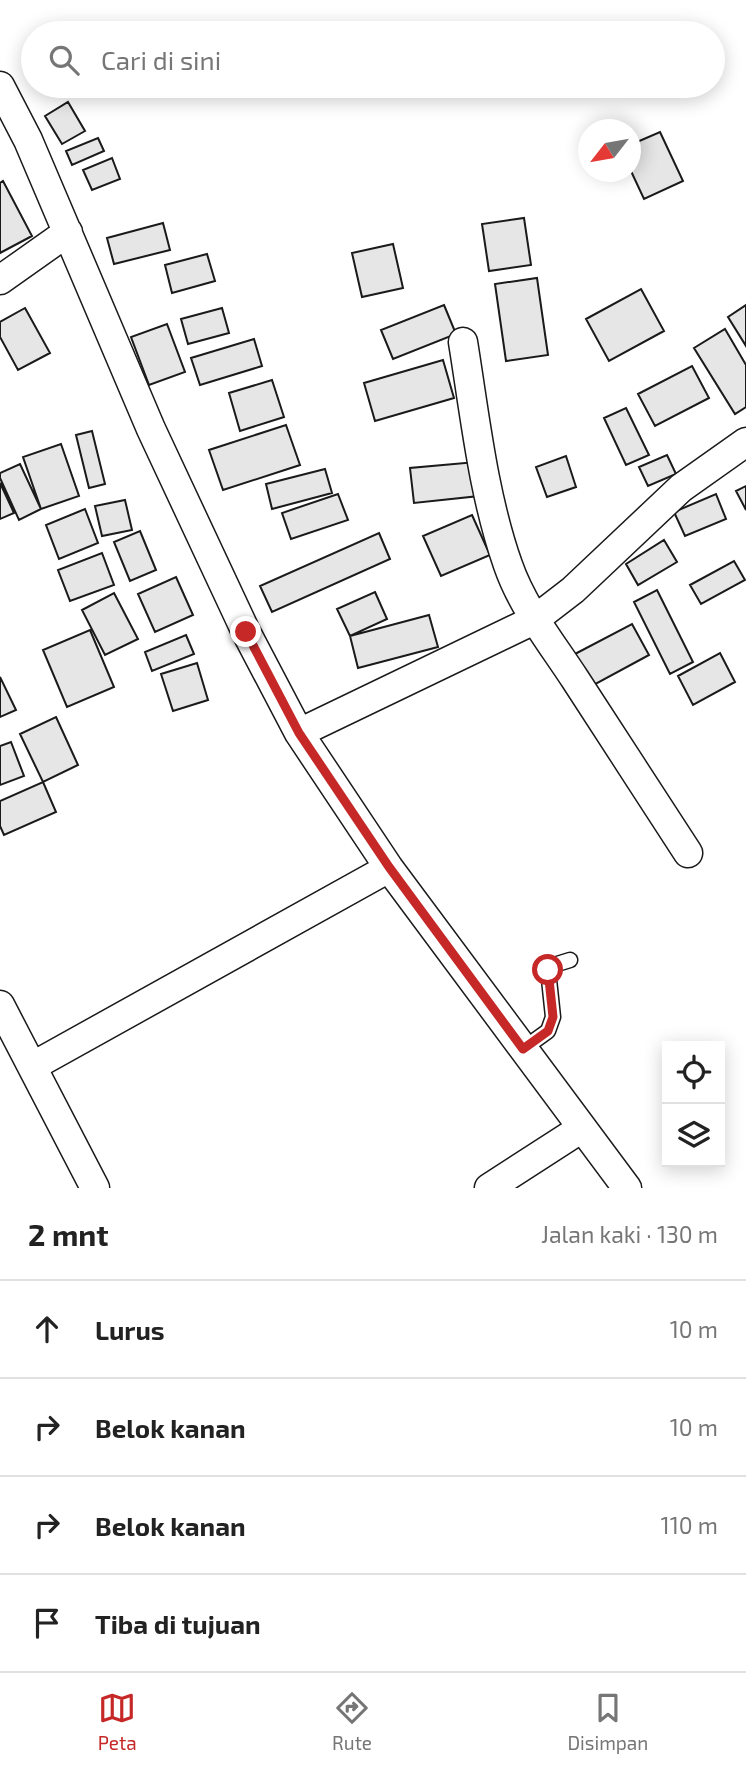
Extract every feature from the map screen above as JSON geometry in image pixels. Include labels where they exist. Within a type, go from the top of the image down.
[{"type":"street","points":[[0,86],[28,140],[151,429],[246,632],[299,733],[389,867],[627,1188]]},
{"type":"street","points":[[0,280],[68,232]]},
{"type":"street","points":[[463,342],[478,438],[508,566],[534,620],[688,853]]},
{"type":"street","points":[[299,733],[534,620],[573,590],[681,488],[746,442]]},
{"type":"street","points":[[33,1066],[389,867]]},
{"type":"street","points":[[0,1005],[94,1188]]},
{"type":"street","points":[[489,1188],[582,1128]]},
{"type":"lane","points":[[523,1049],[548,1031],[553,1017],[548,970],[570,960]]},
{"type":"building","points":[[68,102],[85,131],[62,144],[45,116]]},
{"type":"building","points":[[660,132],[683,181],[644,199],[636,182],[641,182],[641,140]]},
{"type":"building","points":[[98,138],[104,151],[72,165],[66,151]]},
{"type":"building","points":[[112,158],[120,179],[92,190],[83,170]]},
{"type":"building","points":[[3,181],[32,236],[0,253],[0,183]]},
{"type":"building","points":[[524,218],[531,265],[489,271],[482,224]]},
{"type":"building","points":[[163,223],[170,250],[114,264],[107,238]]},
{"type":"building","points":[[393,244],[403,288],[362,297],[352,253]]},
{"type":"building","points":[[207,254],[215,281],[172,293],[165,265]]},
{"type":"building","points":[[537,278],[548,355],[506,361],[495,284]]},
{"type":"building","points":[[641,289],[664,331],[609,361],[586,319]]},
{"type":"building","points":[[444,305],[456,334],[393,359],[381,330]]},
{"type":"building","points":[[746,305],[746,346],[728,317]]},
{"type":"building","points":[[25,308],[50,353],[18,370],[0,337],[0,322]]},
{"type":"building","points":[[222,308],[229,333],[188,344],[181,319]]},
{"type":"building","points":[[167,324],[185,372],[149,385],[131,337]]},
{"type":"building","points":[[725,329],[746,365],[746,407],[735,414],[694,348]]},
{"type":"building","points":[[254,339],[262,366],[200,385],[191,358]]},
{"type":"building","points":[[443,360],[454,398],[375,421],[364,383]]},
{"type":"building","points":[[692,366],[709,398],[655,426],[638,394]]},
{"type":"building","points":[[272,380],[284,417],[240,431],[229,393]]},
{"type":"building","points":[[626,408],[649,455],[626,465],[604,418]]},
{"type":"building","points":[[286,425],[300,465],[223,490],[209,450]]},
{"type":"building","points":[[92,431],[105,484],[89,488],[76,435]]},
{"type":"building","points":[[61,444],[79,496],[41,509],[23,457]]},
{"type":"building","points":[[667,455],[676,474],[648,486],[639,467]]},
{"type":"building","points":[[566,456],[576,487],[547,497],[536,467]]},
{"type":"building","points":[[476,462],[479,496],[414,503],[410,468]]},
{"type":"building","points":[[20,464],[41,509],[19,520],[0,473]]},
{"type":"building","points":[[325,469],[332,493],[272,509],[266,484]]},
{"type":"building","points":[[0,483],[14,513],[0,519]]},
{"type":"building","points":[[746,486],[746,510],[736,491]]},
{"type":"building","points":[[338,494],[348,520],[291,539],[282,513]]},
{"type":"building","points":[[716,494],[726,519],[685,536],[674,512]]},
{"type":"building","points":[[125,500],[132,530],[102,536],[95,506]]},
{"type":"building","points":[[85,509],[98,543],[59,559],[46,525]]},
{"type":"building","points":[[472,515],[490,555],[441,576],[423,536]]},
{"type":"building","points":[[140,531],[156,570],[130,581],[114,542]]},
{"type":"building","points":[[379,533],[390,559],[272,612],[260,586]]},
{"type":"building","points":[[664,540],[677,562],[638,585],[626,564]]},
{"type":"building","points":[[102,553],[114,585],[70,601],[58,570]]},
{"type":"building","points":[[734,561],[745,580],[701,604],[690,585]]},
{"type":"building","points":[[176,577],[193,615],[155,632],[138,594]]},
{"type":"building","points":[[657,590],[693,662],[670,674],[634,602]]},
{"type":"building","points":[[375,592],[387,619],[350,636],[337,609]]},
{"type":"building","points":[[114,593],[138,639],[105,655],[82,610]]},
{"type":"building","points":[[429,615],[438,647],[358,668],[350,636]]},
{"type":"building","points":[[632,624],[649,655],[590,687],[573,655]]},
{"type":"building","points":[[90,630],[114,687],[67,707],[43,650]]},
{"type":"building","points":[[186,635],[194,654],[152,671],[145,652]]},
{"type":"building","points":[[720,653],[735,682],[693,705],[678,676]]},
{"type":"building","points":[[197,663],[208,700],[173,711],[161,674]]},
{"type":"building","points":[[0,677],[16,710],[0,717]]},
{"type":"building","points":[[56,717],[78,765],[43,782],[20,734]]},
{"type":"building","points":[[11,742],[24,776],[0,785],[0,746]]},
{"type":"building","points":[[43,782],[56,812],[4,835],[0,826],[0,801]]},
{"type":"route","points":[[246,632],[299,733],[389,867],[523,1049],[548,1031],[553,1017],[548,970]]}]
